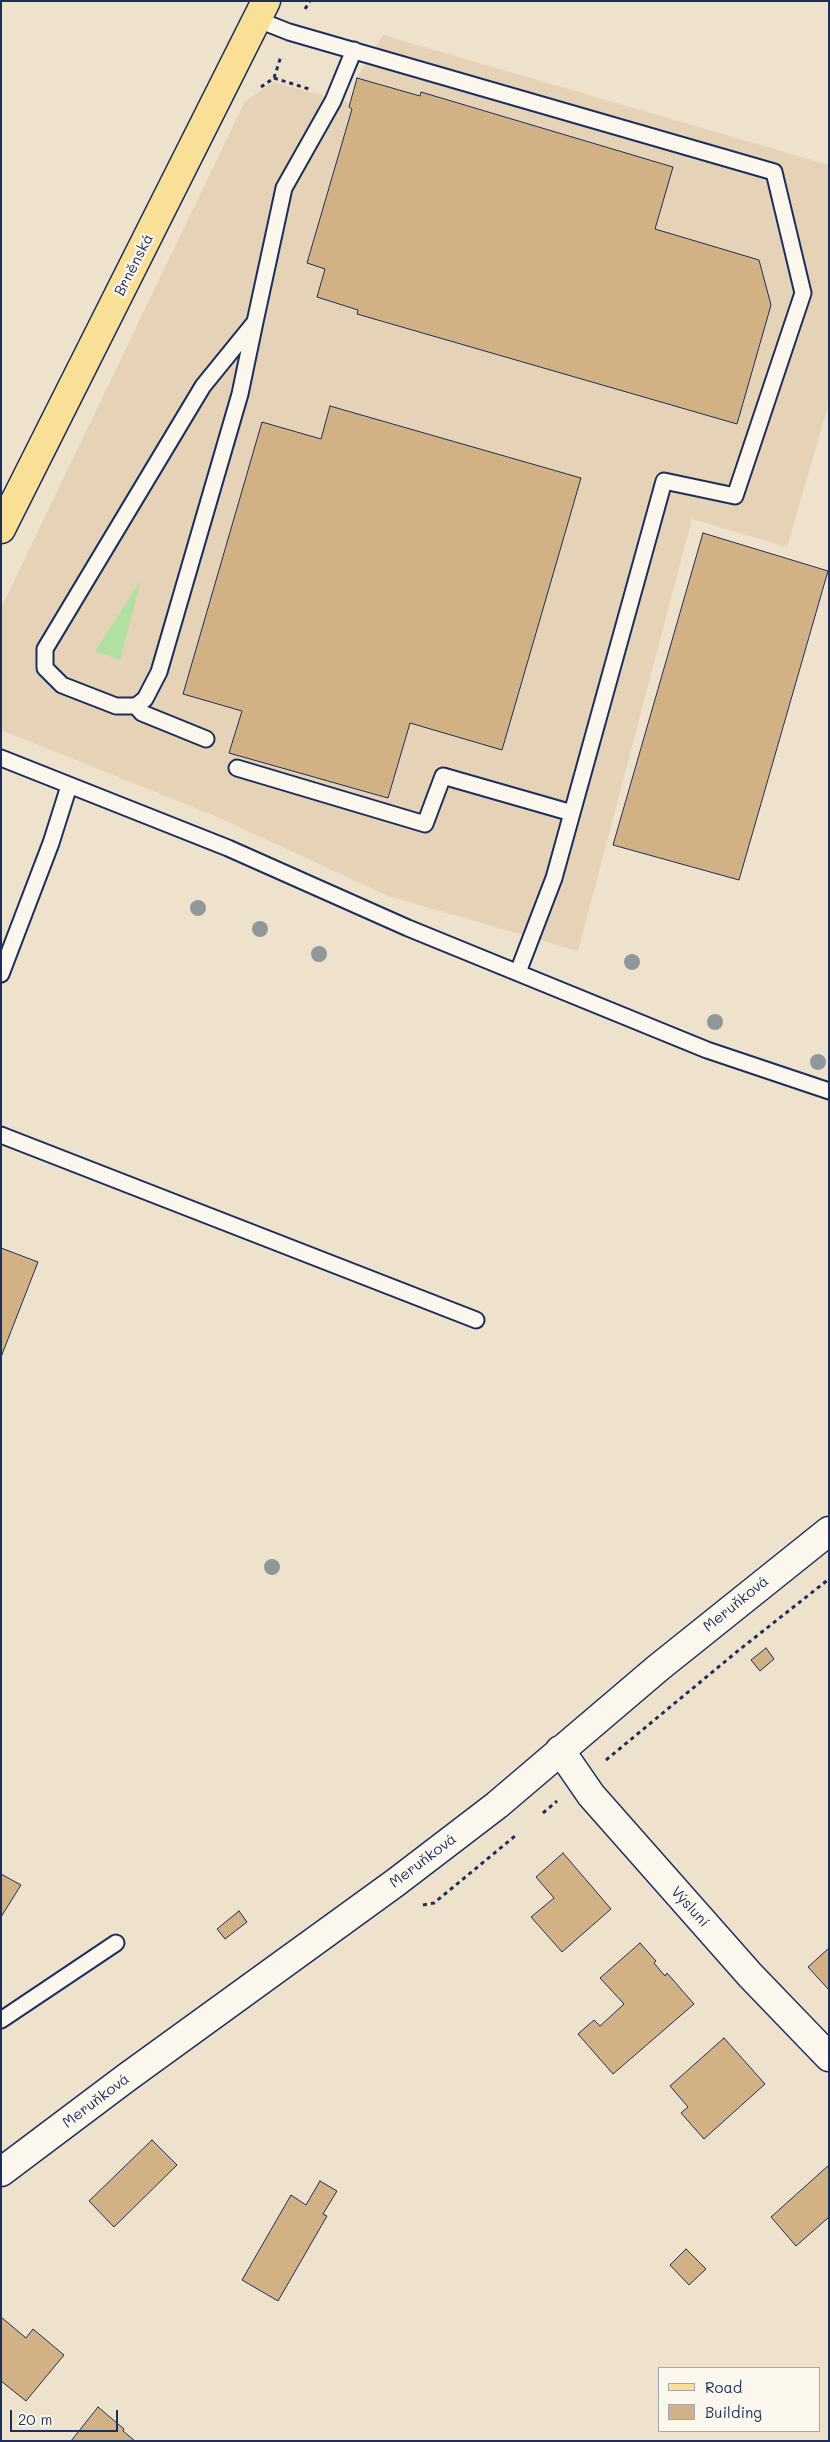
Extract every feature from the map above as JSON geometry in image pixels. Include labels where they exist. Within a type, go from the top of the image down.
[{"type":"main road","name":"Brněnská","points":[[1,529],[261,10]]},
{"type":"street","name":"Meruňková","points":[[1,2172],[126,2078],[394,1884],[497,1804],[704,1630],[829,1531]]},
{"type":"street","name":"Výsluní","points":[[560,1750],[597,1802],[750,1975],[829,2057]]},
{"type":"lane","points":[[261,10],[290,32],[774,172],[804,294],[735,496],[664,481],[554,878],[518,972]]},
{"type":"lane","points":[[255,322],[203,386],[45,650],[44,668],[62,685],[116,706],[136,706],[146,699],[159,672],[240,394],[284,188],[333,101],[354,50]]},
{"type":"lane","points":[[136,706],[142,713],[206,739]]},
{"type":"lane","points":[[1,758],[228,848],[408,928],[707,1050],[829,1091]]},
{"type":"lane","points":[[237,768],[425,824],[443,776],[572,813]]},
{"type":"lane","points":[[1,974],[51,843],[69,786]]},
{"type":"lane","points":[[1,1135],[476,1320]]},
{"type":"lane","points":[[1,2020],[116,1943]]},
{"type":"path","points":[[274,78],[317,92]]},
{"type":"shaded area","points":[[383,35],[829,165],[829,403],[787,547],[692,519],[578,951],[388,896],[213,815],[1,730],[1,608],[245,101],[274,82],[350,103],[357,78]]},
{"type":"green space","points":[[141,580],[120,660],[95,651]]},
{"type":"building","points":[[357,78],[420,96],[421,92],[673,167],[655,229],[759,260],[771,305],[737,424],[357,314],[358,310],[317,297],[325,269],[307,263],[352,109],[349,107]]},
{"type":"building","points":[[330,406],[581,478],[502,750],[410,723],[388,798],[229,753],[242,711],[183,694],[262,422],[321,439]]},
{"type":"building","points":[[703,533],[828,571],[739,880],[613,845]]},
{"type":"building","points":[[1,1248],[38,1262],[1,1357]]},
{"type":"building","points":[[766,1648],[774,1659],[760,1671],[751,1660]]},
{"type":"building","points":[[563,1853],[611,1909],[562,1952],[531,1917],[554,1898],[536,1877]]},
{"type":"building","points":[[1,1874],[21,1885],[1,1917]]},
{"type":"building","points":[[239,1911],[247,1922],[225,1939],[217,1929]]},
{"type":"building","points":[[640,1943],[656,1961],[654,1963],[665,1976],[667,1973],[694,2004],[613,2074],[578,2034],[594,2020],[600,2026],[624,2004],[600,1978]]},
{"type":"building","points":[[829,1948],[829,1990],[808,1967]]},
{"type":"building","points":[[724,2038],[765,2084],[704,2139],[681,2113],[688,2107],[670,2086]]},
{"type":"building","points":[[152,2140],[177,2165],[114,2227],[89,2201]]},
{"type":"building","points":[[829,2165],[829,2217],[796,2246],[771,2217]]},
{"type":"building","points":[[320,2181],[337,2191],[323,2214],[327,2216],[278,2301],[242,2280],[291,2195],[306,2205]]},
{"type":"building","points":[[686,2249],[706,2269],[689,2285],[670,2265]]},
{"type":"building","points":[[1,2317],[26,2338],[33,2329],[64,2355],[26,2401],[1,2381]]},
{"type":"building","points":[[98,2407],[124,2429],[123,2431],[135,2441],[71,2441]]}]
